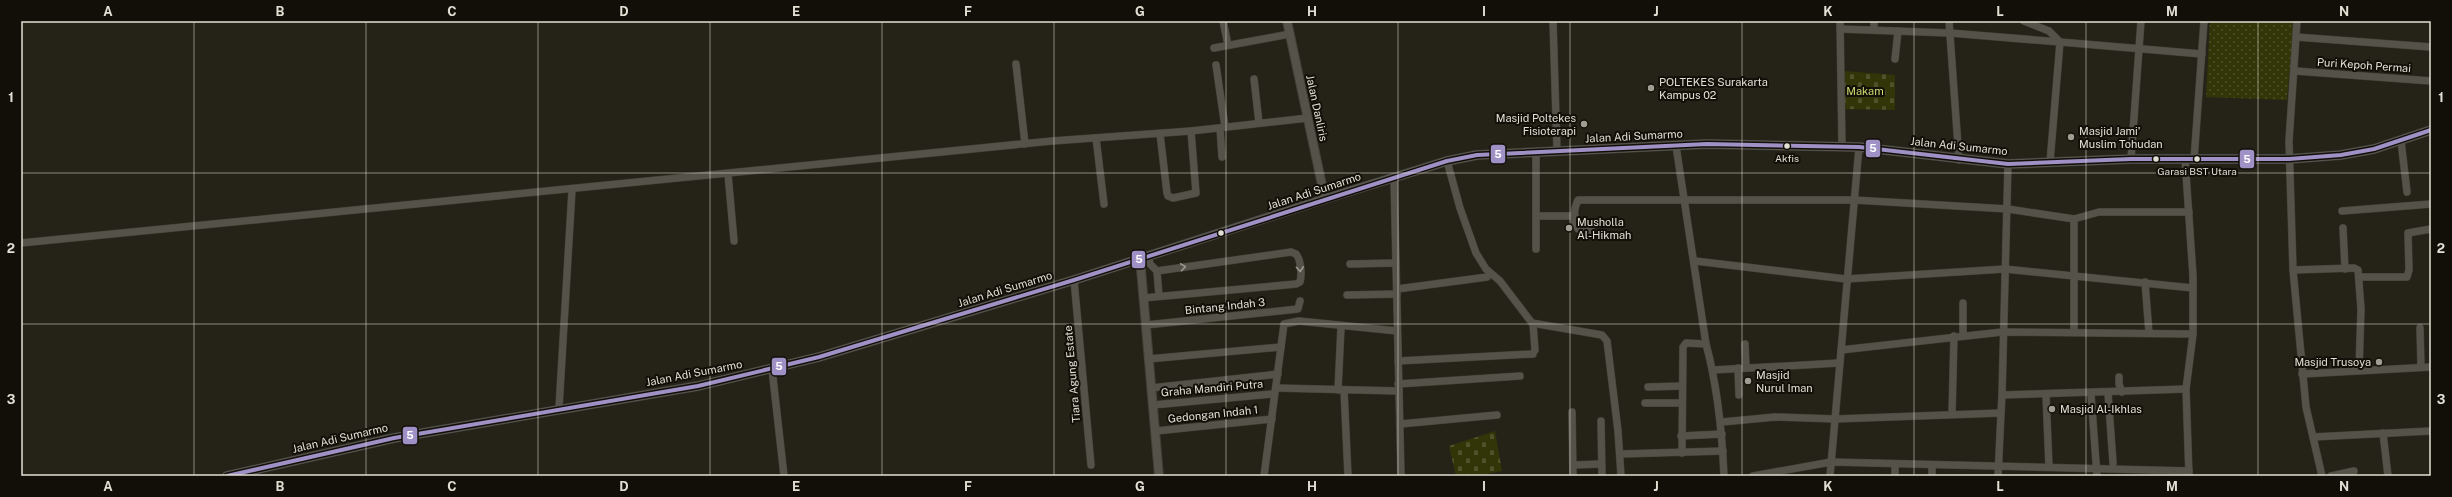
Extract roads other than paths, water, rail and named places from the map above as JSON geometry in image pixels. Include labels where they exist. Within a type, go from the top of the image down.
[{"type":"main road","name":"Jalan Adi Sumarmo","points":[[227,476],[394,438],[559,408],[698,386],[772,369],[921,328],[1325,199],[1447,162],[1477,156],[1536,152],[1556,146],[1842,146],[1959,160],[2008,164],[2131,159],[2289,159],[2341,155],[2401,141],[2431,130]]},
{"type":"street","points":[[1223,21],[1227,40]]},
{"type":"street","name":"Jalan Danliris","points":[[1287,21],[1325,199]]},
{"type":"street","points":[[1554,21],[1556,146]]},
{"type":"street","points":[[1840,21],[1842,146]]},
{"type":"street","points":[[1874,21],[1874,30]]},
{"type":"street","points":[[1949,21],[1959,160]]},
{"type":"street","points":[[2024,21],[2049,31],[2060,42],[2050,162]]},
{"type":"street","points":[[2131,159],[2141,21]]},
{"type":"street","points":[[1753,476],[1831,462],[1932,466],[2096,468],[2189,474],[2186,389],[2193,334],[2193,288],[2189,212],[2190,160],[2202,54],[2204,21]]},
{"type":"street","points":[[2297,21],[2289,159],[2293,270],[2306,407],[2322,476]]},
{"type":"street","points":[[1840,29],[1950,33],[2202,54]]},
{"type":"street","points":[[1895,59],[1898,31]]},
{"type":"street","points":[[1214,48],[1290,34]]},
{"type":"street","points":[[2296,37],[2431,47]]},
{"type":"street","points":[[1016,64],[1025,144]]},
{"type":"street","points":[[1216,65],[1222,128],[1222,157]]},
{"type":"street","name":"Puri Kepoh Permai","points":[[2295,71],[2431,81]]},
{"type":"street","points":[[1254,79],[1259,123]]},
{"type":"street","points":[[21,243],[572,190],[1025,144],[1222,128],[1308,118]]},
{"type":"street","points":[[1160,134],[1167,193],[1168,196],[1173,198],[1192,195],[1196,191],[1191,131]]},
{"type":"street","points":[[1096,138],[1104,204]]},
{"type":"street","points":[[2401,141],[2407,192]]},
{"type":"street","points":[[1676,146],[1695,261],[1706,344],[1713,370],[1722,422],[1724,476]]},
{"type":"street","points":[[1830,476],[1858,148]]},
{"type":"street","points":[[1536,152],[1536,249]]},
{"type":"street","points":[[1398,361],[1534,352],[1533,324],[1500,281],[1486,269],[1476,254],[1460,208],[1447,162]]},
{"type":"street","points":[[1998,476],[2002,395],[2002,332],[2008,209],[2008,164]]},
{"type":"street","points":[[728,174],[734,241]]},
{"type":"street","points":[[1394,178],[1401,476]]},
{"type":"street","points":[[559,408],[572,190]]},
{"type":"street","points":[[1591,230],[1576,228],[1574,216],[1577,202],[1581,200],[1854,200],[2008,209],[2074,219],[2099,212],[2189,212]]},
{"type":"street","points":[[2342,211],[2431,204]]},
{"type":"street","points":[[1536,216],[1574,216]]},
{"type":"street","points":[[2074,219],[2074,331]]},
{"type":"street","points":[[2344,228],[2345,269]]},
{"type":"street","points":[[2359,277],[2407,277],[2409,273],[2408,233],[2431,229]]},
{"type":"street","points":[[1143,298],[1296,284],[1300,282],[1301,279],[1299,258],[1296,254],[1291,252],[1156,271]]},
{"type":"street","points":[[1144,257],[1156,271],[1159,296]]},
{"type":"street","points":[[1144,257],[1143,298],[1159,476]]},
{"type":"street","points":[[1695,261],[1846,279],[2005,269],[2193,288]]},
{"type":"street","points":[[1350,264],[1396,263]]},
{"type":"street","points":[[2293,270],[2356,269],[2359,277],[2361,333],[2359,370]]},
{"type":"street","points":[[1347,295],[1397,292],[1487,278]]},
{"type":"street","name":"Tiara Agung Estate","points":[[1074,280],[1091,465]]},
{"type":"street","points":[[2145,282],[2149,333]]},
{"type":"street","name":"Bintang Indah 3","points":[[1146,326],[1298,309],[1300,301]]},
{"type":"street","points":[[1963,303],[1963,335]]},
{"type":"street","points":[[1264,476],[1272,419],[1274,391],[1278,374],[1283,326],[1285,323],[1299,321],[1397,331]]},
{"type":"street","points":[[1533,324],[1602,335],[1606,338],[1611,364],[1621,476]]},
{"type":"street","points":[[1341,326],[1341,390],[1348,476]]},
{"type":"street","points":[[2420,328],[2421,367]]},
{"type":"street","points":[[1841,350],[1954,336],[2002,332],[2074,331],[2193,334]]},
{"type":"street","points":[[1952,414],[1954,336]]},
{"type":"street","points":[[1682,453],[1681,436],[1684,344],[1706,344]]},
{"type":"street","points":[[1739,395],[1745,344]]},
{"type":"street","points":[[1148,359],[1281,347]]},
{"type":"street","points":[[1713,370],[1840,363]]},
{"type":"street","points":[[2302,374],[2431,367]]},
{"type":"street","points":[[772,369],[784,476]]},
{"type":"street","points":[[1151,388],[1278,374]]},
{"type":"street","points":[[1398,384],[1520,376]]},
{"type":"street","points":[[2119,377],[2119,384],[2122,392]]},
{"type":"street","points":[[1648,387],[1682,386]]},
{"type":"street","points":[[2002,395],[2091,394],[2186,389]]},
{"type":"street","name":"Graha Mandiri Putra","points":[[1153,405],[1274,391],[1341,390],[1399,392]]},
{"type":"street","points":[[2108,393],[2113,463]]},
{"type":"street","points":[[2091,394],[2097,476]]},
{"type":"street","points":[[2046,395],[2049,467]]},
{"type":"street","points":[[1645,403],[1682,403]]},
{"type":"street","points":[[1572,412],[1573,476]]},
{"type":"street","points":[[1722,422],[1775,417],[1836,419],[2001,413]]},
{"type":"street","points":[[1400,424],[1497,415]]},
{"type":"street","name":"Gedongan Indah 1","points":[[1156,431],[1272,419]]},
{"type":"street","points":[[1601,421],[1602,476]]},
{"type":"street","points":[[2313,437],[2431,431]]},
{"type":"street","points":[[2382,433],[2388,476]]},
{"type":"street","points":[[1681,436],[1722,434]]},
{"type":"street","points":[[1620,454],[1723,451]]},
{"type":"street","points":[[1573,465],[1601,464]]},
{"type":"street","points":[[1895,465],[1895,476]]},
{"type":"street","points":[[1932,466],[1932,476]]},
{"type":"street","points":[[2331,476],[2354,471]]},
{"type":"place","name":"POLTEKES Surakarta Kampus 02","points":[[1651,88]]},
{"type":"place","name":"Masjid Poltekes Fisioterapi","points":[[1584,124]]},
{"type":"place","name":"Masjid Jami' Muslim Tohudan","points":[[2071,137]]},
{"type":"place","name":"Akfis","points":[[1787,146]]},
{"type":"place","name":"Garasi BST Utara","points":[[2197,159]]},
{"type":"place","name":"Musholla Al-Hikmah","points":[[1569,228]]},
{"type":"place","name":"Masjid Trusoya","points":[[2379,362]]},
{"type":"place","name":"Masjid Nurul Iman","points":[[1748,381]]},
{"type":"place","name":"Masjid Al-Ikhlas","points":[[2052,409]]},
{"type":"park label","name":"Makam","points":[[1865,91]]}]
